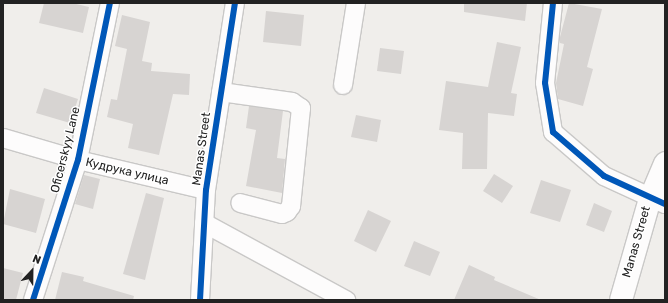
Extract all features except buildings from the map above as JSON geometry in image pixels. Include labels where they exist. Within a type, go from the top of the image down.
[{"type":"street","name":"Oficerskyy Lane","points":[[33,300],[78,160],[110,3]]},
{"type":"street","name":"Manas Street","points":[[200,300],[206,190],[235,3]]},
{"type":"street","points":[[343,85],[356,3]]},
{"type":"street","points":[[553,3],[545,83],[552,132],[604,176],[657,201]]},
{"type":"street","points":[[221,92],[292,102],[300,108],[291,206],[287,212],[282,214],[240,203]]},
{"type":"street","name":"Кудрука улица","points":[[3,138],[78,160],[206,190]]},
{"type":"street","name":"Manas Street","points":[[621,300],[657,201],[665,163]]},
{"type":"street","points":[[204,223],[346,300]]},
{"type":"cycle path","points":[[33,300],[78,160],[110,3]]},
{"type":"cycle path","points":[[200,300],[206,190],[235,3]]},
{"type":"cycle path","points":[[553,3],[545,83],[553,132],[604,176],[665,204]]}]
